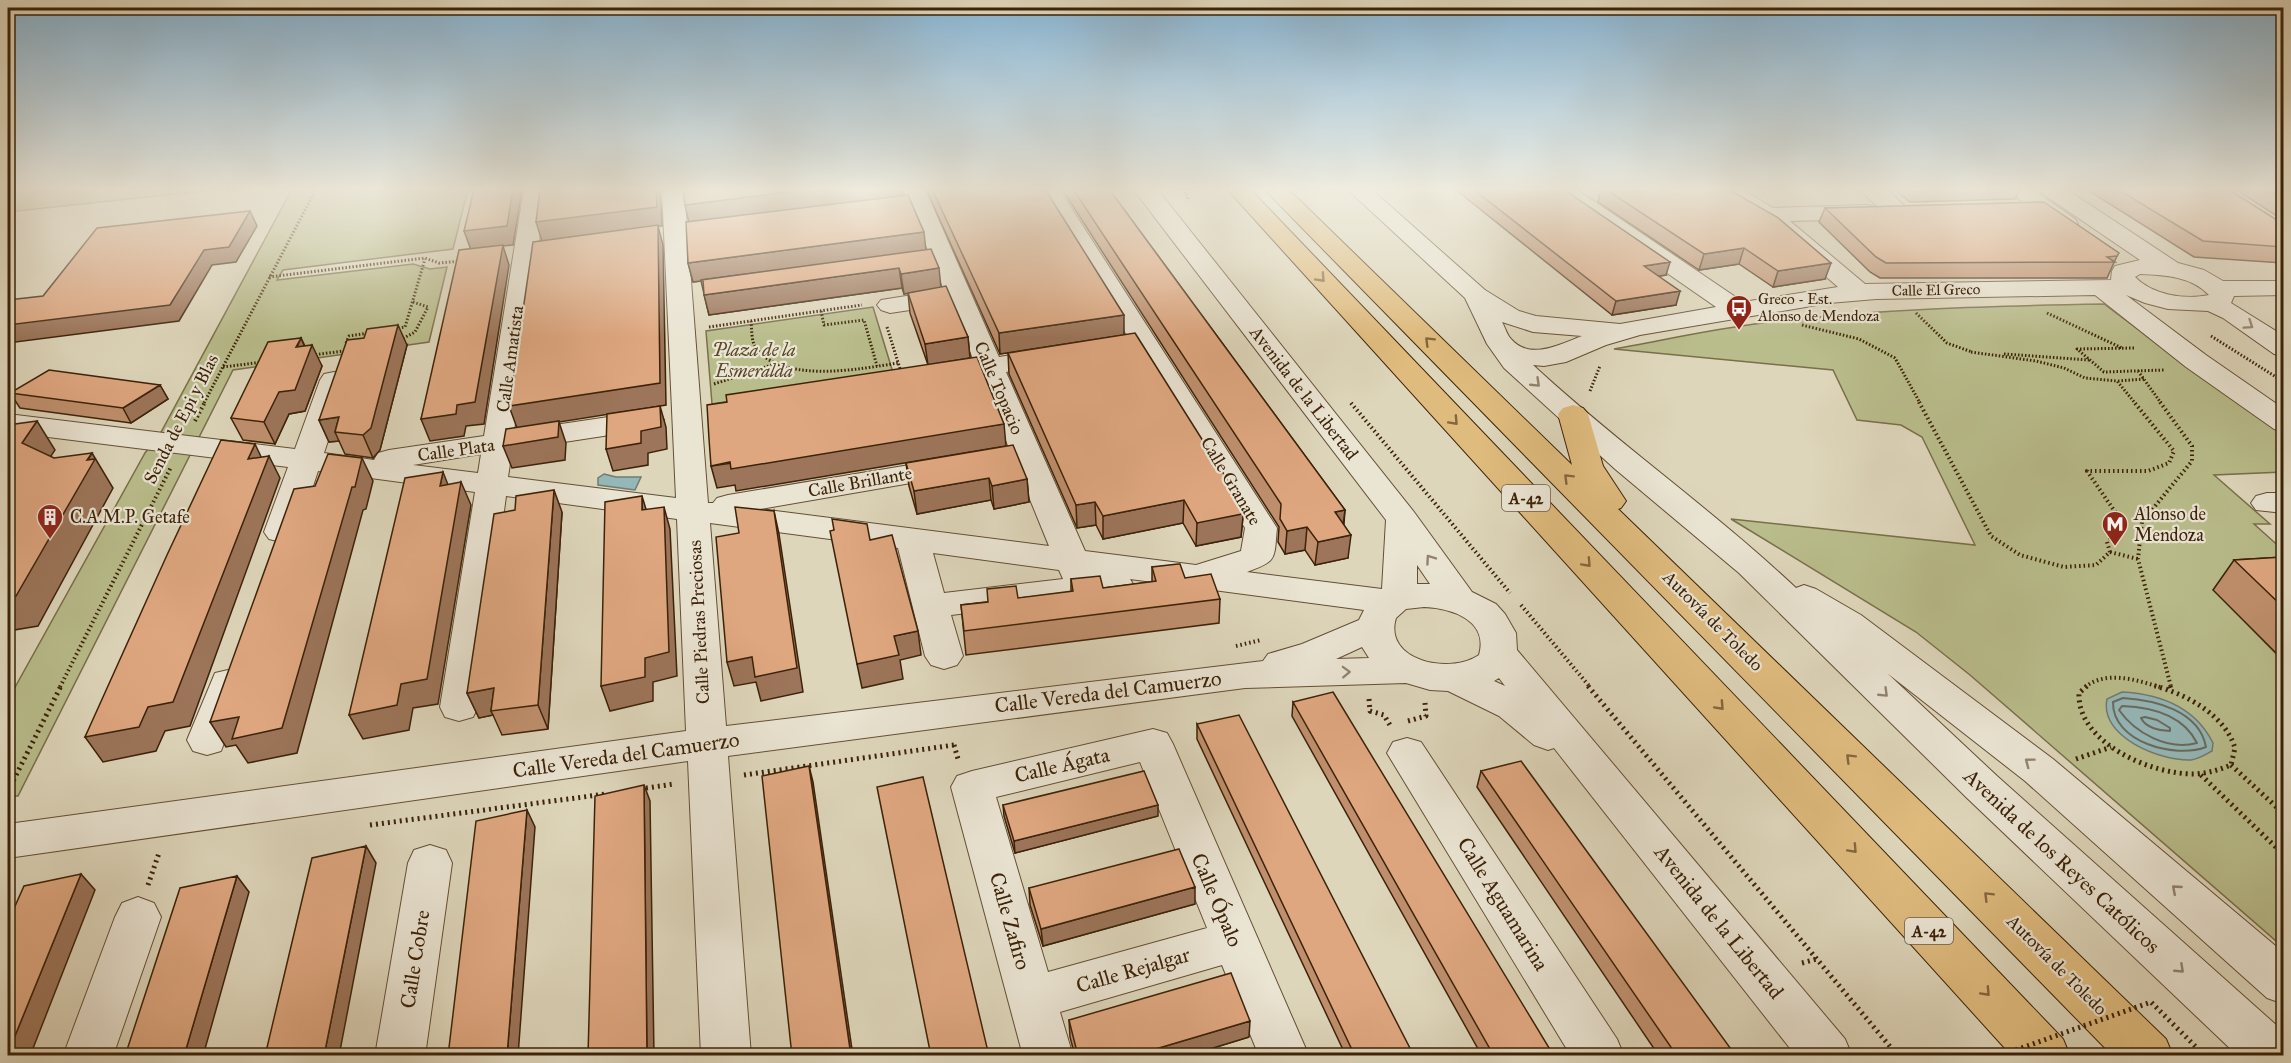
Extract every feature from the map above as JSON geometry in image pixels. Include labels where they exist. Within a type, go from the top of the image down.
[{"type":"highway","name":"A-42","points":[[1284,239],[2045,1056]]},
{"type":"highway","name":"Autovía de Toledo","points":[[1325,239],[2148,1056]]},
{"type":"highway","points":[[1584,405],[1588,466],[1640,549]]},
{"type":"street","name":"Calle Amatista","points":[[459,707],[490,484],[537,251],[537,239]]},
{"type":"street","name":"Calle Piedras Preciosas","points":[[677,239],[691,293],[681,331],[693,404],[693,511],[726,1056]]},
{"type":"street","name":"Calle Topacio","points":[[926,239],[931,259],[959,295],[990,367],[1004,458],[1077,573]]},
{"type":"street","name":"Calle Granate","points":[[1079,239],[1261,528],[1257,558],[1197,576]]},
{"type":"street","name":"Avenida de la Libertad","points":[[1185,239],[1402,519],[1459,600]]},
{"type":"street","name":"Avenida de los Reyes Católicos","points":[[1413,239],[1476,295],[1510,316],[1535,324],[1607,330],[1637,328]]},
{"type":"street","points":[[1633,239],[1737,310]]},
{"type":"street","points":[[1797,239],[1859,292]]},
{"type":"street","points":[[2089,239],[2130,278],[2168,302],[2193,305],[2215,296],[2283,288]]},
{"type":"street","points":[[2117,239],[2170,269],[2193,276],[2232,313],[2283,348]]},
{"type":"street","points":[[461,261],[537,251]]},
{"type":"street","name":"Calle El Greco","points":[[1637,328],[1859,292],[2100,288],[2153,267],[2170,269]]},
{"type":"street","points":[[2100,288],[2283,423]]},
{"type":"street","points":[[881,309],[959,295]]},
{"type":"street","name":"Avenida de los Reyes Católicos","points":[[1476,295],[1500,344],[1514,362],[1548,394],[1584,405],[1626,462],[1751,565],[1871,659],[2039,770],[2283,983]]},
{"type":"street","points":[[1584,405],[1564,384],[1562,354],[1568,347],[1565,337],[1552,329],[1535,324],[1508,326],[1497,333],[1500,344],[1526,357],[1544,358],[1562,354],[1597,339],[1637,328]]},
{"type":"street","points":[[901,372],[990,367],[1145,342]]},
{"type":"street","points":[[270,562],[339,351]]},
{"type":"street","name":"Calle Plata","points":[[348,465],[497,444],[693,404]]},
{"type":"street","points":[[8,423],[183,444],[303,466],[348,465],[912,539],[1077,573],[1197,576],[1388,609],[1418,595],[1438,595],[1472,606],[1493,622],[1501,642],[1499,653],[1489,667],[1473,675],[1429,682],[1392,659],[1380,646],[1388,609],[1402,519]]},
{"type":"street","name":"Calle Brillante","points":[[693,511],[1004,458]]},
{"type":"street","points":[[912,539],[944,656]]},
{"type":"street","points":[[930,606],[1077,573]]},
{"type":"street","name":"Calle Vereda del Camuerzo","points":[[1245,675],[1314,654],[1388,609]]},
{"type":"street","points":[[207,740],[239,651]]},
{"type":"street","name":"Avenida de la Libertad","points":[[1499,653],[1827,1056]]},
{"type":"street","name":"Avenida de los Reyes Católicos","points":[[1871,659],[1982,787],[2274,1056]]},
{"type":"street","name":"Calle Vereda del Camuerzo","points":[[8,841],[706,744],[1245,675],[1429,682]]},
{"type":"street","name":"Avenida de la Libertad","points":[[1429,682],[1513,706],[1611,788]]},
{"type":"street","name":"Calle Aguamarina","points":[[1398,740],[1599,1056]]},
{"type":"street","name":"Calle Ágata","points":[[972,787],[1153,744]]},
{"type":"street","name":"Calle Ópalo","points":[[1153,744],[1234,942],[1284,1056]]},
{"type":"street","name":"Calle Zafiro","points":[[972,787],[1048,1056]]},
{"type":"street","name":"Calle Cobre","points":[[400,1056],[430,863]]},
{"type":"street","points":[[88,1056],[138,917]]},
{"type":"street","name":"Calle Rejalgar","points":[[1032,998],[1234,942]]},
{"type":"path","name":"Senda de Epi y Blas","points":[[8,791],[290,239]]},
{"type":"path","points":[[394,329],[405,327],[425,258]]},
{"type":"path","points":[[269,277],[425,258],[439,263],[461,261]]},
{"type":"path","points":[[397,340],[407,339],[422,324],[428,307],[413,302]]},
{"type":"path","points":[[1918,306],[1916,314],[1943,341],[1955,349],[2036,361],[2064,368],[2085,378],[2117,381],[2144,379]]},
{"type":"path","points":[[2037,308],[2122,348]]},
{"type":"path","points":[[681,331],[821,311],[881,309],[901,372]]},
{"type":"path","points":[[821,311],[824,325],[864,320],[877,366]]},
{"type":"path","points":[[751,321],[756,347],[766,358],[790,368],[818,370],[877,366],[901,372]]},
{"type":"path","points":[[1795,324],[1859,339],[1894,358],[1991,536],[2020,555],[2064,567],[2096,565],[2110,552]]},
{"type":"path","points":[[339,351],[349,336],[371,333]]},
{"type":"path","points":[[2206,333],[2283,382]]},
{"type":"path","points":[[2134,348],[2077,349],[2104,372],[2165,370]]},
{"type":"path","points":[[1971,352],[2090,360]]},
{"type":"path","points":[[1584,405],[1605,357]]},
{"type":"path","points":[[223,367],[267,361]]},
{"type":"path","points":[[693,404],[711,386],[778,363]]},
{"type":"path","points":[[2138,371],[2192,446],[2192,461],[2142,522],[2138,559],[2171,690]]},
{"type":"path","points":[[2110,552],[2107,542],[2124,525],[2087,471],[2148,471],[2169,463],[2174,451],[2117,381]]},
{"type":"path","points":[[1350,402],[1898,1056]]},
{"type":"path","points":[[2110,552],[2138,559]]},
{"type":"path","points":[[2115,677],[2145,681],[2188,698],[2215,717],[2230,736],[2235,750],[2231,765],[2220,772],[2200,775],[2174,773],[2140,762],[2112,747],[2095,732],[2079,711],[2079,693],[2086,684],[2100,678],[2115,677]]},
{"type":"path","points":[[1369,692],[1370,711],[1384,715],[1398,740],[1426,716],[1429,682]]},
{"type":"path","points":[[2231,765],[2283,814]]},
{"type":"path","points":[[2200,775],[2283,855]]},
{"type":"path","points":[[1999,1056],[2151,1002],[2205,1056]]},
{"type":"green space","points":[[265,239],[456,239],[453,249],[283,270],[277,280],[413,264],[430,269],[447,267],[429,342],[233,370],[18,796],[8,796],[8,700],[145,453],[160,434]]},
{"type":"green space","points":[[2104,304],[2283,434],[2283,472],[2214,475],[2270,524],[2254,524],[2283,550],[2283,586],[2214,590],[2283,661],[2283,947],[1970,675],[1916,632],[1731,519],[1975,545],[1922,437],[1901,425],[1857,420],[1833,370],[1614,349],[1725,328],[1847,314]]},
{"type":"green space","name":"Plaza de la Esmeralda","points":[[873,307],[894,376],[712,404],[706,331]]},
{"type":"water","points":[[604,474],[616,477],[641,477],[635,490],[598,485],[598,478]]},
{"type":"water","points":[[2122,692],[2163,700],[2186,712],[2197,720],[2213,743],[2212,751],[2191,760],[2178,759],[2134,744],[2112,725],[2107,713],[2107,699]]},
{"type":"building","points":[[89,239],[234,239],[229,247],[204,250],[170,305],[8,325],[8,300],[43,296]]},
{"type":"building","points":[[558,239],[658,239],[660,383],[509,406],[533,242]]},
{"type":"building","points":[[687,239],[874,239],[688,263]]},
{"type":"building","points":[[955,239],[1076,239],[1124,315],[999,333]]},
{"type":"building","points":[[1106,239],[1145,239],[1345,510],[1335,512],[1351,535],[1318,542],[1307,527],[1287,531],[1280,519],[1281,504]]},
{"type":"building","points":[[1536,239],[1636,239],[1670,262],[1644,266],[1680,291],[1616,301]]},
{"type":"building","points":[[1681,239],[1802,239],[1831,263],[1778,271],[1744,248],[1704,254]]},
{"type":"building","points":[[1857,239],[2098,239],[2119,253],[2117,256],[2107,257],[2115,262],[1886,263],[1876,257]]},
{"type":"building","points":[[2199,239],[2283,239],[2283,247],[2203,241]]},
{"type":"building","points":[[503,245],[475,402],[457,405],[456,414],[421,419],[459,250]]},
{"type":"building","points":[[931,249],[939,268],[901,274],[899,268],[704,295],[703,280],[701,280]]},
{"type":"building","points":[[946,286],[968,337],[925,344],[908,293]]},
{"type":"building","points":[[398,325],[371,428],[363,435],[335,432],[339,417],[319,420],[347,340],[364,338],[367,329]]},
{"type":"building","points":[[1135,333],[1244,506],[1242,514],[1197,523],[1184,500],[1103,516],[1095,502],[1076,505],[1008,353]]},
{"type":"building","points":[[301,338],[296,347],[312,345],[295,390],[279,392],[264,422],[231,418],[268,342]]},
{"type":"building","points":[[977,357],[1004,424],[731,469],[730,462],[711,466],[707,405],[727,402],[726,395]]},
{"type":"building","points":[[49,370],[160,385],[123,408],[10,393]]},
{"type":"building","points":[[660,406],[661,427],[641,431],[641,443],[606,449],[607,414]]},
{"type":"building","points":[[37,421],[22,443],[54,458],[92,453],[87,460],[95,459],[16,596],[8,597],[8,425]]},
{"type":"building","points":[[559,421],[558,437],[503,446],[506,429]]},
{"type":"building","points":[[221,440],[255,444],[248,459],[269,456],[173,702],[148,707],[139,727],[85,737],[167,555]]},
{"type":"building","points":[[1013,445],[1027,479],[992,486],[989,478],[914,491],[906,463]]},
{"type":"building","points":[[328,454],[362,458],[282,728],[232,739],[239,717],[210,722],[294,489],[315,486]]},
{"type":"building","points":[[443,472],[440,486],[461,482],[427,679],[401,684],[397,705],[349,715],[405,478]]},
{"type":"building","points":[[554,490],[538,705],[491,711],[494,688],[467,693],[494,514],[515,510],[516,496]]},
{"type":"building","points":[[642,496],[642,510],[664,507],[669,652],[645,658],[645,677],[601,686],[605,502]]},
{"type":"building","points":[[735,507],[774,511],[797,668],[755,677],[752,657],[727,662],[716,537],[739,533]]},
{"type":"building","points":[[832,519],[867,524],[870,540],[892,535],[918,631],[894,636],[899,655],[857,664],[830,531],[834,530]]},
{"type":"building","points":[[2283,557],[2283,607],[2234,560]]},
{"type":"building","points":[[1180,564],[1185,578],[1211,574],[1220,599],[964,631],[961,605],[988,602],[987,589],[1016,586],[1018,598],[1073,591],[1071,579],[1100,576],[1103,588],[1156,581],[1152,567]]},
{"type":"building","points":[[1333,692],[1554,1056],[1494,1056],[1293,702]]},
{"type":"building","points":[[1239,715],[1414,1056],[1355,1056],[1197,724]]},
{"type":"building","points":[[1521,761],[1736,1056],[1677,1056],[1481,771]]},
{"type":"building","points":[[809,766],[851,1056],[792,1056],[762,776]]},
{"type":"building","points":[[1144,771],[1158,805],[1014,841],[1003,805]]},
{"type":"building","points":[[923,777],[989,1056],[931,1056],[877,787]]},
{"type":"building","points":[[644,785],[647,1056],[588,1056],[595,796]]},
{"type":"building","points":[[527,810],[507,1056],[448,1056],[476,821]]},
{"type":"building","points":[[366,846],[324,1056],[265,1056],[312,858]]},
{"type":"building","points":[[1179,849],[1195,887],[1041,929],[1029,888]]},
{"type":"building","points":[[81,874],[8,1053],[8,922],[24,886]]},
{"type":"building","points":[[237,876],[184,1056],[125,1056],[180,888]]},
{"type":"building","points":[[1231,973],[1250,1021],[1132,1056],[1078,1056],[1069,1020]]},
{"type":"place","name":"Greco - Est. Alonso de Mendoza","points":[[1739,331]]},
{"type":"place","name":"C.A.M.P. Getafe","points":[[50,540]]},
{"type":"place","name":"Alonso de Mendoza","points":[[2115,547]]}]
